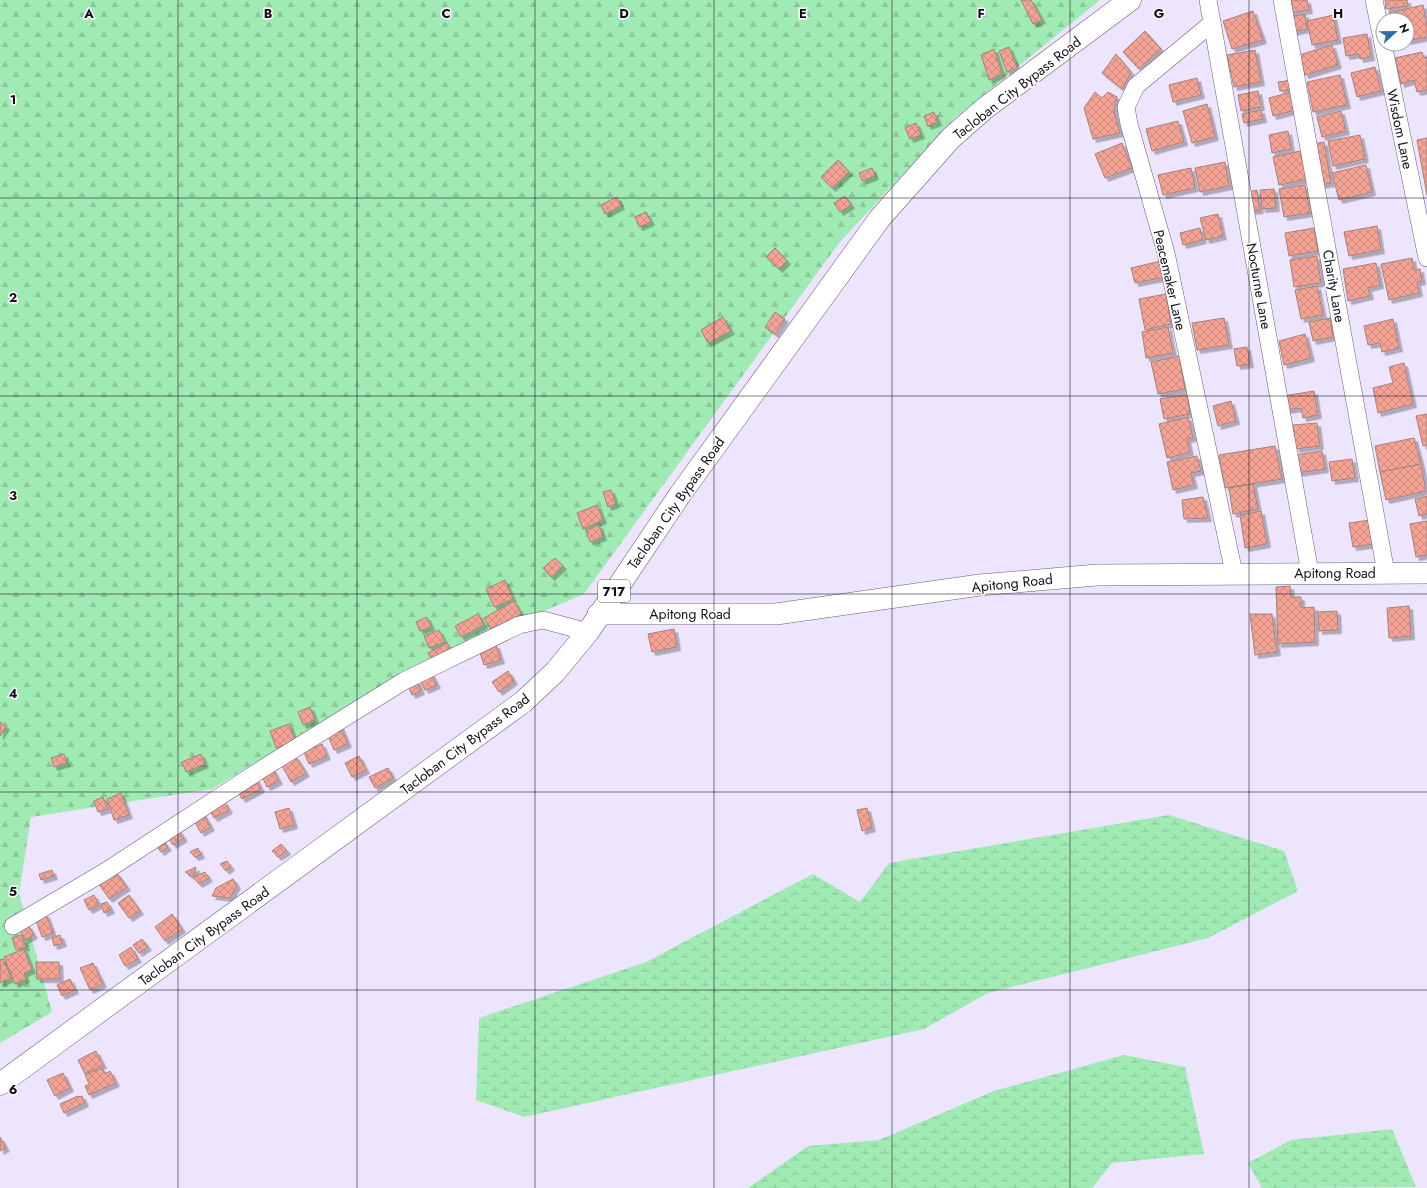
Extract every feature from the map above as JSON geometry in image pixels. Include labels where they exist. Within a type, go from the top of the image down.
[{"type":"highway","name":"Tacloban City Bypass Road","points":[[0,1084],[523,702],[555,672],[593,623],[684,490],[880,218],[951,138],[984,109],[1130,0]]},
{"type":"street","name":"Nocturne Lane","points":[[1208,0],[1310,573]]},
{"type":"street","name":"Charity Lane","points":[[1282,0],[1386,573]]},
{"type":"street","name":"Wisdom Lane","points":[[1374,0],[1427,254]]},
{"type":"street","name":"Peacemaker Lane","points":[[1212,23],[1136,86],[1126,107],[1129,124],[1166,253],[1234,573]]},
{"type":"street","name":"Apitong Road","points":[[593,623],[776,614],[980,585],[1097,575],[1427,573]]},
{"type":"street","points":[[13,926],[106,871],[262,769],[404,681],[519,624],[543,620],[593,623]]},
{"type":"green space","points":[[0,0],[1100,0],[956,117],[839,243],[584,594],[414,666],[212,789],[31,817],[19,893],[52,1012],[0,1043]]},
{"type":"green space","points":[[1169,815],[1284,851],[1298,891],[1208,938],[988,993],[924,1029],[524,1117],[476,1100],[479,1018],[646,962],[813,874],[860,902],[889,863]]},
{"type":"green space","points":[[1124,1055],[1185,1067],[1204,1154],[1112,1163],[1092,1188],[748,1188],[808,1146],[879,1140],[994,1091]]},
{"type":"green space","points":[[1392,1129],[1416,1187],[1262,1188],[1248,1163],[1291,1140]]},
{"type":"building","points":[[1021,0],[1031,0],[1042,20],[1033,24]]},
{"type":"building","points":[[1289,0],[1307,0],[1309,10],[1291,13]]},
{"type":"building","points":[[1385,0],[1407,0],[1408,6],[1386,9]]},
{"type":"building","points":[[1423,5],[1427,26],[1427,37],[1415,39],[1415,12],[1393,12]]},
{"type":"building","points":[[1253,11],[1263,40],[1232,49],[1223,21]]},
{"type":"building","points":[[1305,14],[1307,29],[1292,32],[1289,17]]},
{"type":"building","points":[[1333,15],[1338,40],[1312,45],[1307,21]]},
{"type":"building","points":[[1145,31],[1161,49],[1139,69],[1123,52]]},
{"type":"building","points":[[1367,34],[1371,57],[1360,59],[1359,54],[1346,56],[1343,38]]},
{"type":"building","points":[[1332,45],[1338,65],[1305,75],[1299,55]]},
{"type":"building","points":[[1009,47],[1017,68],[1007,72],[999,51]]},
{"type":"building","points":[[994,49],[1002,74],[989,80],[981,55]]},
{"type":"building","points":[[1255,50],[1261,82],[1234,87],[1227,55]]},
{"type":"building","points":[[1422,52],[1424,58],[1427,57],[1427,90],[1417,92],[1414,80],[1401,84],[1395,58]]},
{"type":"building","points":[[1116,54],[1131,72],[1122,89],[1102,73]]},
{"type":"building","points":[[1375,67],[1381,91],[1357,97],[1351,73]]},
{"type":"building","points":[[1340,75],[1347,105],[1313,112],[1307,82]]},
{"type":"building","points":[[1197,78],[1201,95],[1173,102],[1169,85]]},
{"type":"building","points":[[1292,80],[1293,90],[1280,91],[1278,82]]},
{"type":"building","points":[[1258,91],[1261,107],[1241,111],[1238,95]]},
{"type":"building","points":[[1095,92],[1102,98],[1108,92],[1117,97],[1114,111],[1120,133],[1093,139],[1084,108]]},
{"type":"building","points":[[1292,92],[1296,110],[1273,116],[1269,98]]},
{"type":"building","points":[[1207,104],[1215,137],[1192,143],[1183,111]]},
{"type":"building","points":[[1261,110],[1263,119],[1244,123],[1242,114]]},
{"type":"building","points":[[1341,111],[1346,131],[1322,137],[1317,117]]},
{"type":"building","points":[[934,112],[938,122],[928,126],[924,116]]},
{"type":"building","points":[[1178,121],[1184,142],[1152,151],[1146,129]]},
{"type":"building","points":[[916,123],[921,135],[910,139],[905,128]]},
{"type":"building","points":[[1288,131],[1291,149],[1272,153],[1269,135]]},
{"type":"building","points":[[1360,135],[1365,159],[1333,166],[1328,141]]},
{"type":"building","points":[[1427,138],[1427,195],[1417,140]]},
{"type":"building","points":[[1324,142],[1331,183],[1321,185],[1313,144]]},
{"type":"building","points":[[1122,143],[1132,168],[1105,178],[1095,154]]},
{"type":"building","points":[[1300,151],[1307,179],[1279,185],[1273,157]]},
{"type":"building","points":[[838,160],[849,172],[832,188],[821,177]]},
{"type":"building","points":[[1225,162],[1229,186],[1200,192],[1195,168]]},
{"type":"building","points":[[1366,165],[1372,192],[1339,200],[1332,173]]},
{"type":"building","points":[[872,168],[875,176],[862,181],[859,173]]},
{"type":"building","points":[[1191,168],[1195,188],[1163,195],[1158,175]]},
{"type":"building","points":[[1305,185],[1310,213],[1284,217],[1279,189]]},
{"type":"building","points":[[1274,189],[1276,208],[1262,209],[1260,190]]},
{"type":"building","points":[[1257,190],[1260,210],[1251,211],[1248,192]]},
{"type":"building","points":[[845,196],[851,205],[840,212],[834,203]]},
{"type":"building","points":[[617,197],[621,206],[605,214],[601,205]]},
{"type":"building","points":[[646,212],[651,222],[639,227],[635,217]]},
{"type":"building","points":[[1218,214],[1223,236],[1206,240],[1200,218]]},
{"type":"building","points":[[1377,226],[1381,250],[1349,256],[1344,232]]},
{"type":"building","points":[[1200,228],[1203,240],[1183,245],[1180,233]]},
{"type":"building","points":[[1314,228],[1318,251],[1289,256],[1285,233]]},
{"type":"building","points":[[775,248],[787,261],[779,269],[766,257]]},
{"type":"building","points":[[1317,256],[1321,283],[1294,287],[1290,260]]},
{"type":"building","points":[[1412,258],[1414,270],[1420,269],[1422,281],[1417,282],[1419,293],[1389,300],[1381,264]]},
{"type":"building","points":[[1161,261],[1165,277],[1135,283],[1131,268]]},
{"type":"building","points":[[1376,263],[1380,285],[1368,288],[1370,296],[1348,301],[1343,269]]},
{"type":"building","points":[[1317,286],[1323,315],[1301,319],[1295,290]]},
{"type":"building","points":[[1166,294],[1171,324],[1145,330],[1139,299]]},
{"type":"building","points":[[775,312],[785,319],[775,334],[765,327]]},
{"type":"building","points":[[723,317],[731,331],[708,343],[701,330]]},
{"type":"building","points":[[1224,318],[1229,345],[1197,350],[1192,323]]},
{"type":"building","points":[[1330,318],[1333,337],[1313,341],[1309,322]]},
{"type":"building","points":[[1393,319],[1399,348],[1382,352],[1380,343],[1368,345],[1364,326]]},
{"type":"building","points":[[1168,327],[1173,353],[1146,358],[1142,332]]},
{"type":"building","points":[[1305,334],[1311,358],[1284,365],[1279,341]]},
{"type":"building","points":[[1247,347],[1250,364],[1237,366],[1234,349]]},
{"type":"building","points":[[1179,356],[1185,389],[1158,394],[1151,362]]},
{"type":"building","points":[[1404,363],[1413,404],[1378,413],[1373,388],[1393,383],[1389,367]]},
{"type":"building","points":[[1314,391],[1318,415],[1303,418],[1301,408],[1285,410],[1283,396]]},
{"type":"building","points":[[1187,394],[1190,414],[1164,419],[1160,399]]},
{"type":"building","points":[[1231,401],[1236,421],[1218,426],[1213,406]]},
{"type":"building","points":[[1427,414],[1427,445],[1423,446],[1416,416]]},
{"type":"building","points":[[1188,417],[1193,438],[1187,439],[1190,452],[1167,458],[1159,424]]},
{"type":"building","points":[[1317,423],[1320,446],[1296,449],[1293,425]]},
{"type":"building","points":[[1414,438],[1421,464],[1380,472],[1375,446]]},
{"type":"building","points":[[1275,446],[1282,479],[1225,488],[1219,455]]},
{"type":"building","points":[[1322,451],[1325,469],[1297,473],[1294,455]]},
{"type":"building","points":[[1197,456],[1201,471],[1191,473],[1194,485],[1173,490],[1167,462]]},
{"type":"building","points":[[1352,459],[1355,478],[1332,481],[1329,462]]},
{"type":"building","points":[[1421,464],[1426,491],[1386,500],[1380,472]]},
{"type":"building","points":[[1253,484],[1258,509],[1233,514],[1229,488]]},
{"type":"building","points":[[611,490],[616,504],[608,507],[603,492]]},
{"type":"building","points":[[1427,496],[1427,514],[1419,516],[1415,499]]},
{"type":"building","points":[[1203,497],[1208,518],[1184,519],[1182,500]]},
{"type":"building","points":[[597,505],[603,520],[583,529],[577,513]]},
{"type":"building","points":[[1261,511],[1267,544],[1245,548],[1240,515]]},
{"type":"building","points":[[1370,520],[1374,544],[1353,547],[1349,523]]},
{"type":"building","points":[[1427,521],[1427,555],[1416,557],[1410,524]]},
{"type":"building","points":[[599,525],[603,537],[590,542],[586,530]]},
{"type":"building","points":[[555,558],[563,566],[551,577],[543,568]]},
{"type":"building","points":[[505,580],[513,599],[494,607],[486,589]]},
{"type":"building","points":[[1290,586],[1291,597],[1301,597],[1301,608],[1314,607],[1315,642],[1278,644],[1276,587]]},
{"type":"building","points":[[514,601],[521,614],[492,631],[484,618]]},
{"type":"building","points":[[1409,606],[1411,636],[1389,638],[1387,608]]},
{"type":"building","points":[[1337,611],[1338,630],[1319,631],[1318,612]]},
{"type":"building","points":[[478,614],[484,625],[461,637],[455,626]]},
{"type":"building","points":[[1250,614],[1272,614],[1277,652],[1255,655]]},
{"type":"building","points":[[427,617],[431,627],[420,631],[416,622]]},
{"type":"building","points":[[674,629],[677,647],[652,652],[648,634]]},
{"type":"building","points":[[439,630],[445,642],[429,648],[424,636]]},
{"type":"building","points":[[447,643],[452,652],[433,662],[428,653]]},
{"type":"building","points":[[496,645],[501,660],[484,665],[479,650]]},
{"type":"building","points":[[430,671],[437,685],[425,690],[419,677]]},
{"type":"building","points":[[508,671],[514,681],[499,692],[492,682]]},
{"type":"building","points":[[417,680],[421,691],[412,695],[407,684]]},
{"type":"building","points":[[310,707],[315,720],[303,725],[298,712]]},
{"type":"building","points":[[0,722],[6,726],[0,736]]},
{"type":"building","points":[[289,724],[295,741],[276,748],[270,731]]},
{"type":"building","points":[[340,725],[348,744],[334,750],[326,731]]},
{"type":"building","points":[[322,744],[327,756],[309,764],[304,752]]},
{"type":"building","points":[[64,754],[67,763],[54,767],[51,758]]},
{"type":"building","points":[[201,754],[205,764],[186,772],[182,762]]},
{"type":"building","points":[[359,756],[366,770],[352,777],[345,763]]},
{"type":"building","points":[[296,757],[306,773],[291,782],[282,766]]},
{"type":"building","points":[[271,766],[279,781],[267,787],[260,772]]},
{"type":"building","points":[[388,768],[393,778],[375,788],[369,777]]},
{"type":"building","points":[[255,777],[261,789],[242,799],[236,787]]},
{"type":"building","points":[[121,793],[129,815],[114,820],[107,799]]},
{"type":"building","points":[[103,797],[108,809],[98,812],[94,801]]},
{"type":"building","points":[[224,801],[229,810],[214,818],[209,809]]},
{"type":"building","points":[[289,808],[294,825],[280,829],[275,812]]},
{"type":"building","points":[[867,808],[872,828],[862,831],[857,810]]},
{"type":"building","points":[[202,812],[211,827],[201,833],[192,817]]},
{"type":"building","points":[[177,828],[184,838],[173,845],[166,835]]},
{"type":"building","points":[[161,838],[168,847],[161,852],[154,843]]},
{"type":"building","points":[[281,844],[287,851],[278,857],[272,851]]},
{"type":"building","points":[[198,848],[201,855],[195,857],[190,852]]},
{"type":"building","points":[[227,861],[231,867],[226,871],[220,864]]},
{"type":"building","points":[[196,867],[195,873],[191,876],[185,872]]},
{"type":"building","points":[[52,870],[54,876],[41,880],[39,874]]},
{"type":"building","points":[[116,872],[127,887],[109,899],[99,884]]},
{"type":"building","points":[[205,872],[209,878],[199,884],[193,877]]},
{"type":"building","points":[[233,879],[237,885],[230,898],[212,896],[216,888]]},
{"type":"building","points":[[94,895],[99,905],[89,910],[84,900]]},
{"type":"building","points":[[129,895],[140,911],[129,918],[118,903]]},
{"type":"building","points":[[107,902],[111,910],[104,913],[101,904]]},
{"type":"building","points":[[46,914],[53,933],[42,937],[35,918]]},
{"type":"building","points":[[172,914],[182,929],[165,941],[155,927]]},
{"type":"building","points":[[28,925],[34,935],[25,940],[20,930]]},
{"type":"building","points":[[21,935],[26,947],[16,950],[12,938]]},
{"type":"building","points":[[60,935],[63,943],[54,946],[52,938]]},
{"type":"building","points":[[142,939],[148,947],[139,953],[133,945]]},
{"type":"building","points":[[131,947],[138,959],[125,966],[119,955]]},
{"type":"building","points":[[24,949],[32,970],[24,973],[26,979],[15,984],[4,957]]},
{"type":"building","points":[[3,959],[11,978],[0,983],[0,960]]},
{"type":"building","points":[[36,962],[59,962],[60,979],[37,979]]},
{"type":"building","points":[[93,963],[103,984],[90,990],[80,968]]},
{"type":"building","points":[[70,979],[75,990],[62,996],[57,985]]},
{"type":"building","points":[[96,1051],[103,1065],[85,1074],[78,1060]]},
{"type":"building","points":[[102,1068],[105,1074],[110,1071],[116,1083],[89,1095],[85,1086],[89,1084],[85,1075]]},
{"type":"building","points":[[63,1073],[70,1088],[55,1096],[47,1080]]},
{"type":"building","points":[[78,1096],[82,1096],[85,1103],[64,1113],[60,1104]]},
{"type":"building","points":[[0,1137],[6,1148],[0,1151]]}]
